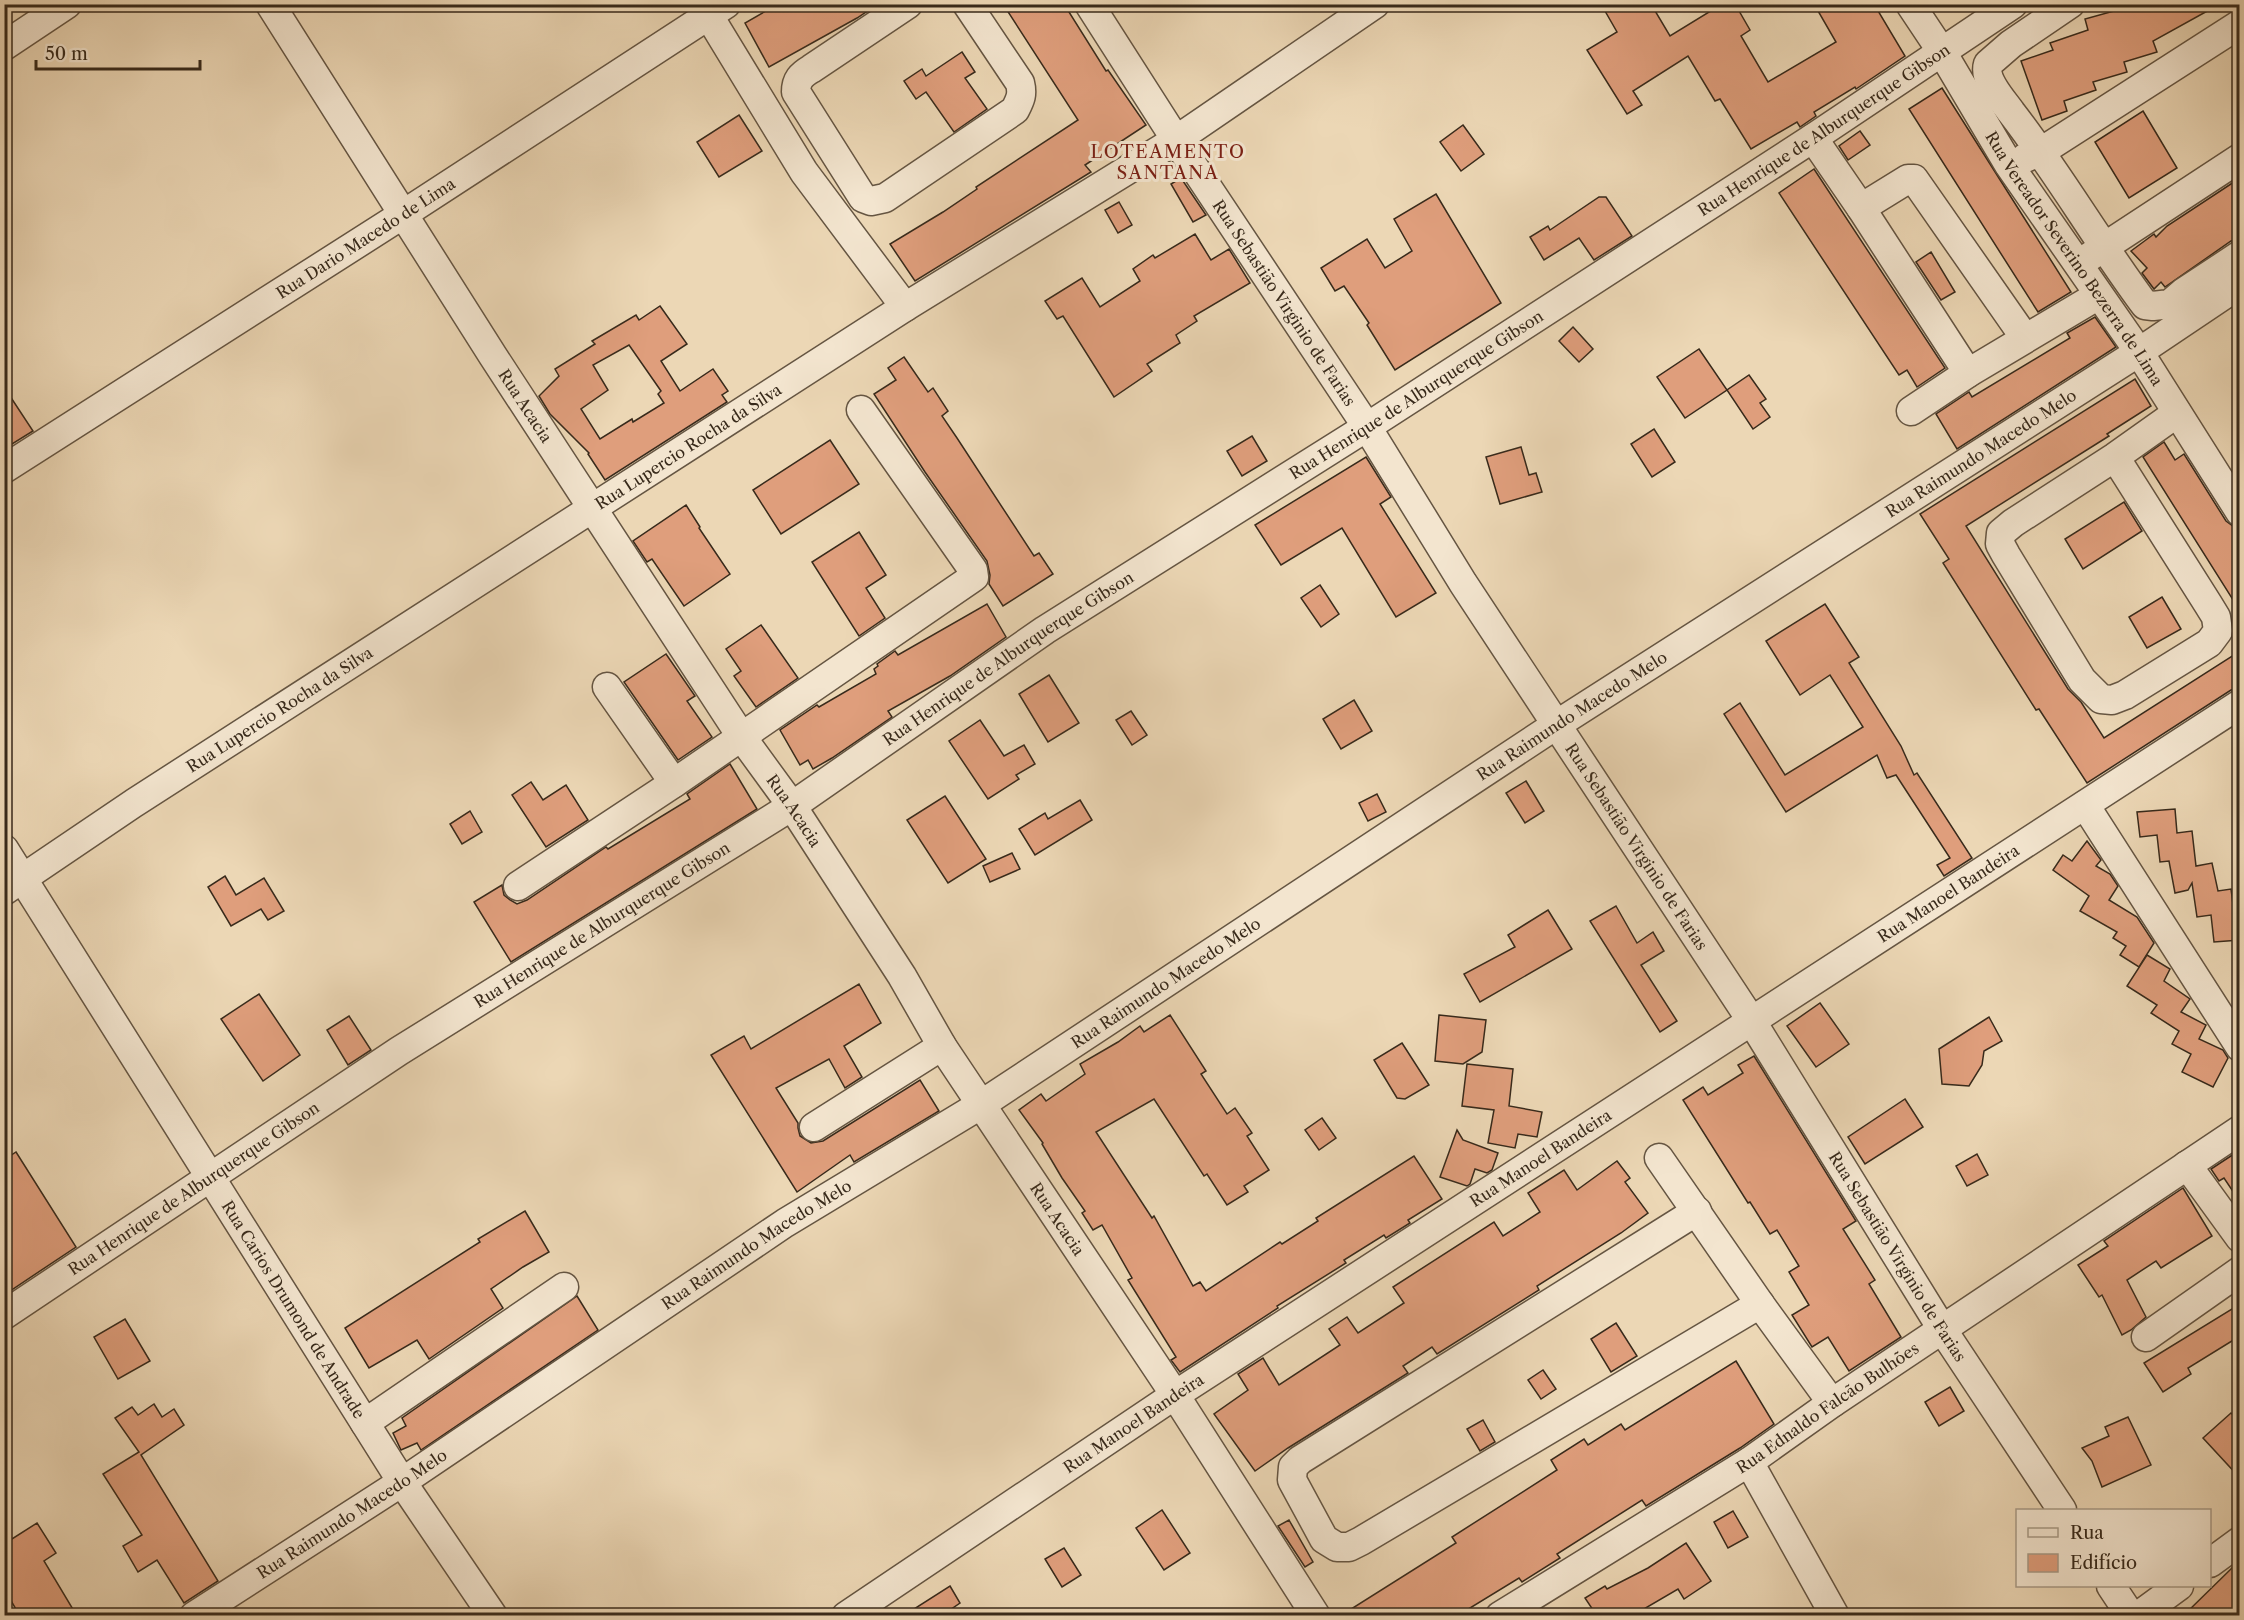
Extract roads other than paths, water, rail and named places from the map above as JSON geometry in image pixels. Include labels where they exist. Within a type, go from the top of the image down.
[{"type":"street","points":[[4,46],[67,4]]},
{"type":"street","name":"Rua Acacia","points":[[270,4],[402,215],[741,736],[792,806],[902,976],[942,1046],[1175,1395],[1316,1616]]},
{"type":"street","points":[[908,4],[802,75],[796,83],[796,92],[831,148],[863,198],[871,201],[885,198],[1015,110],[1021,99],[1020,83],[967,4]]},
{"type":"street","name":"Rua Sebastião Virginio de Farias","points":[[1089,4],[1176,140],[1367,427],[1463,583],[1751,1020],[1942,1329],[2061,1509]]},
{"type":"street","name":"Rua Lupercio Rocha da Silva","points":[[14,885],[144,796],[594,509],[905,307],[1176,140],[1375,4]]},
{"type":"street","name":"Rua Vereador Severino Bezerra de Lima","points":[[1910,4],[1942,52],[2009,165],[2139,352],[2240,512]]},
{"type":"street","name":"Rua Henrique de Alburquerque Gibson","points":[[4,1315],[399,1051],[792,806],[1045,630],[1367,427],[1813,138],[2013,4]]},
{"type":"street","points":[[2070,4],[1993,58],[1986,71],[1987,76],[2005,103],[2042,151],[2104,247],[2145,305],[2170,304],[2184,292],[2240,255]]},
{"type":"street","points":[[717,10],[804,172],[905,307]]},
{"type":"street","name":"Rua Dario Macedo de Lima","points":[[4,469],[402,215],[717,10]]},
{"type":"street","points":[[2009,165],[2042,151],[2240,24]]},
{"type":"street","points":[[1813,138],[1968,373]]},
{"type":"street","points":[[804,172],[831,148]]},
{"type":"street","points":[[2077,264],[2240,158]]},
{"type":"street","points":[[1861,208],[1908,179],[1914,179],[2025,338]]},
{"type":"street","name":"Rua Raimundo Macedo Melo","points":[[194,1616],[402,1482],[785,1223],[982,1104],[1556,725],[2139,352],[2240,284]]},
{"type":"street","points":[[1911,411],[1968,373],[2086,302]]},
{"type":"street","points":[[518,886],[674,783],[974,577],[973,570],[861,410]]},
{"type":"street","points":[[2115,457],[2212,610],[2216,617],[2218,631],[2209,643],[2126,695],[2112,700],[2101,699],[2082,680],[2006,555],[2000,544],[2001,533],[2177,413]]},
{"type":"street","points":[[607,687],[674,783]]},
{"type":"street","name":"Rua Manoel Bandeira","points":[[846,1616],[1175,1395],[2240,704]]},
{"type":"street","points":[[2085,805],[2240,1047]]},
{"type":"street","name":"Rua Carios Drumond de Andrade","points":[[4,849],[14,885],[210,1177],[402,1482],[494,1616]]},
{"type":"street","points":[[814,1128],[942,1046]]},
{"type":"street","name":"Rua Ednaldo Falcão Bulhões","points":[[1500,1616],[1749,1462],[1832,1403],[2240,1130]]},
{"type":"street","points":[[1659,1158],[1832,1403]]},
{"type":"street","points":[[2187,1165],[2240,1238]]},
{"type":"street","points":[[1697,1211],[1300,1460],[1293,1467],[1292,1480],[1324,1539],[1337,1547],[1349,1547],[1361,1541],[1760,1304]]},
{"type":"street","points":[[2146,1337],[2240,1271]]},
{"type":"street","points":[[365,1423],[564,1287]]},
{"type":"street","points":[[1749,1462],[1835,1616]]},
{"type":"street","points":[[2211,1562],[2240,1541]]},
{"type":"street","points":[[2112,1587],[2143,1614],[2178,1587]]},
{"type":"district","name":"LOTEAMENTO SANTANA","points":[[1168,162]]}]
